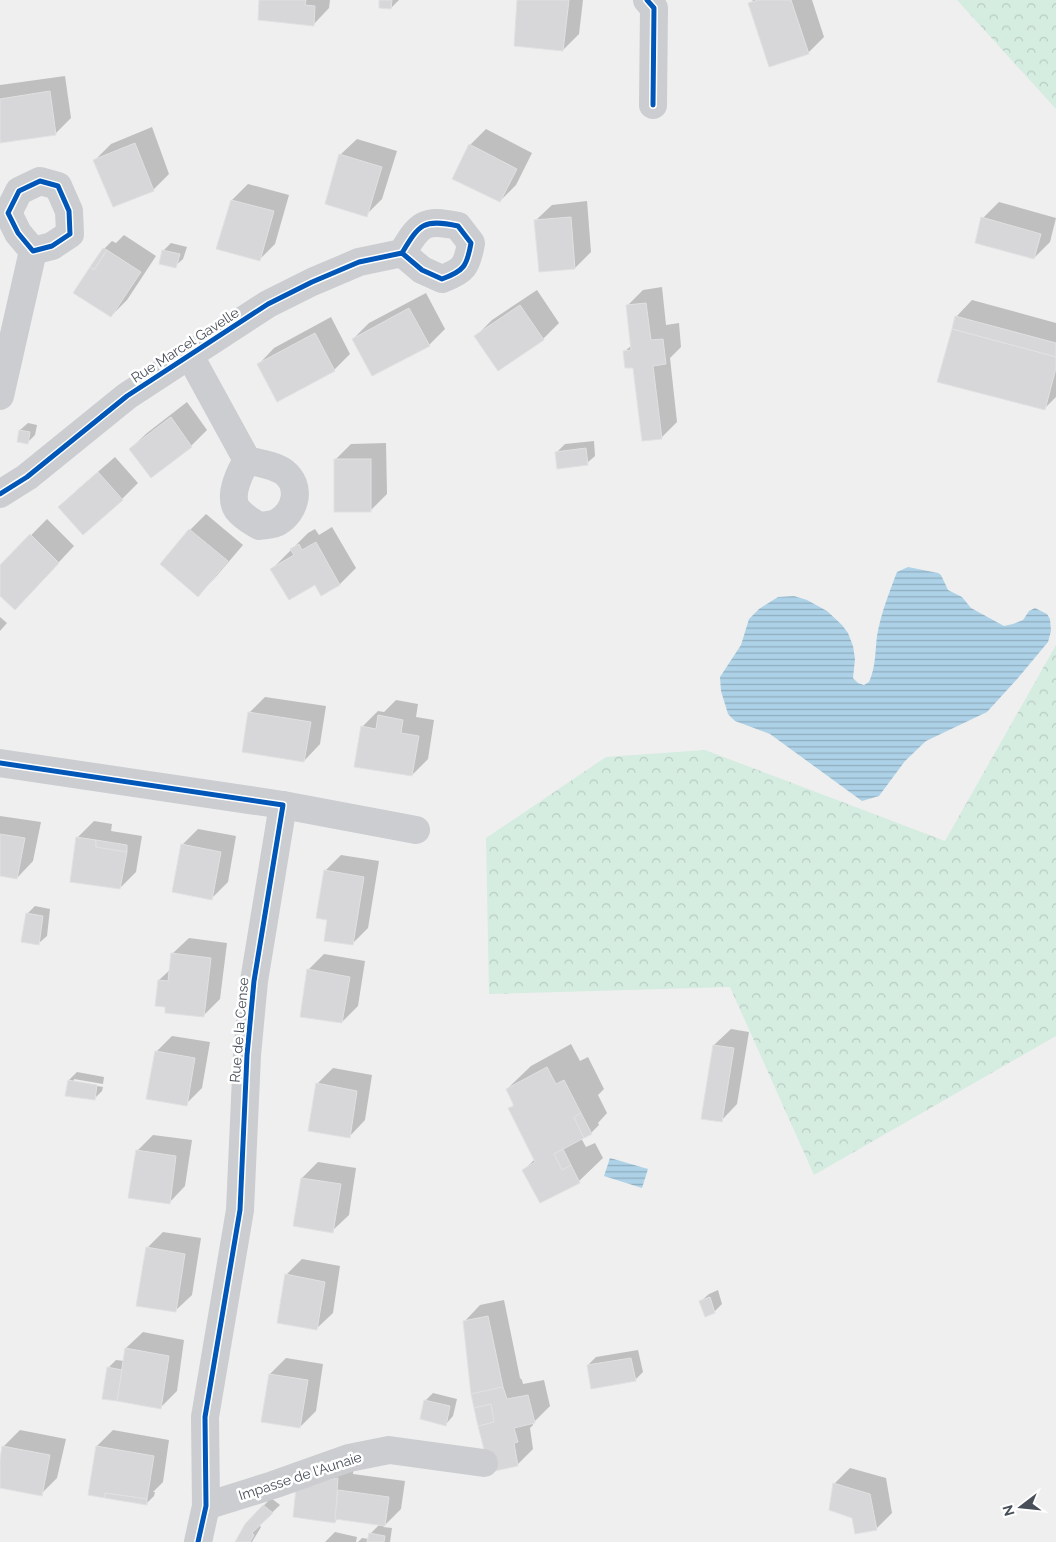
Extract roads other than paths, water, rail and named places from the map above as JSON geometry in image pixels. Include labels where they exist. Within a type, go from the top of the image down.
[{"type":"street","points":[[647,0],[654,8],[653,105]]},
{"type":"street","points":[[0,396],[33,251]]},
{"type":"street","name":"Rue Marcel Gavelle","points":[[0,494],[27,477],[127,396],[268,304],[312,282],[359,262],[402,253]]},
{"type":"street","points":[[190,356],[247,460]]},
{"type":"street","points":[[0,763],[283,805],[416,830]]},
{"type":"street","name":"Rue de la Cense","points":[[198,1542],[206,1506],[205,1417],[240,1210],[247,1055],[254,982],[283,805]]},
{"type":"street","name":"Impasse de l'Aunaie","points":[[206,1506],[349,1458],[389,1450],[484,1463]]},
{"type":"water","points":[[908,567],[938,573],[941,575],[948,590],[962,597],[971,608],[1004,626],[1023,620],[1029,611],[1035,608],[1047,614],[1050,619],[1051,631],[1048,642],[987,712],[926,741],[905,761],[879,796],[862,801],[770,734],[735,721],[728,714],[721,691],[720,677],[741,645],[749,619],[759,609],[778,597],[794,596],[807,600],[827,611],[842,625],[848,633],[853,646],[855,659],[853,678],[858,683],[864,685],[869,682],[873,671],[877,636],[891,588],[897,572]]},
{"type":"water","points":[[610,1158],[648,1169],[642,1188],[604,1176]]}]
